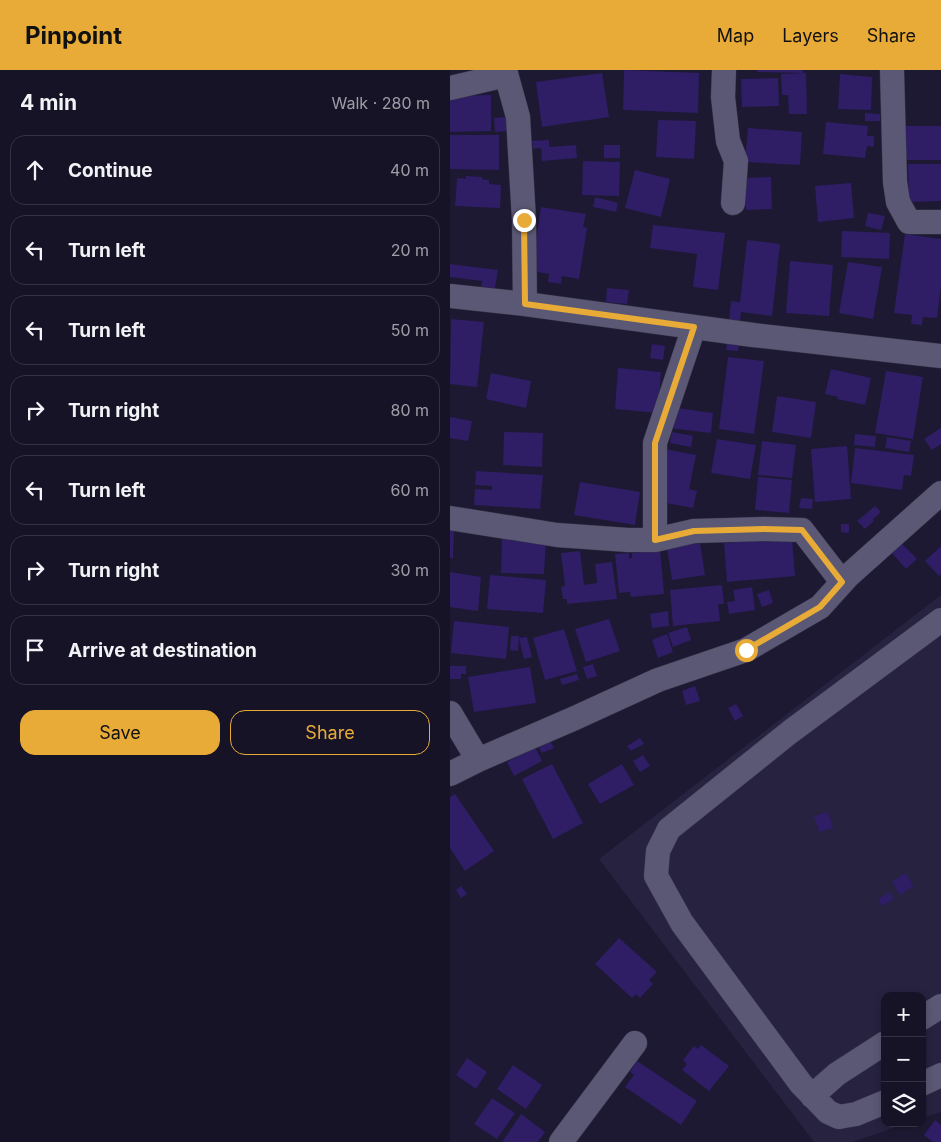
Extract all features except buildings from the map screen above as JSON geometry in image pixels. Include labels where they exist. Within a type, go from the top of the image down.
[{"type":"street","points":[[724,70],[723,97],[728,141],[736,161],[733,203]]},
{"type":"street","points":[[892,70],[895,182],[898,202],[909,222],[941,222]]},
{"type":"street","points":[[450,88],[506,72],[518,117],[524,220],[525,304]]},
{"type":"street","points":[[450,296],[941,356]]},
{"type":"street","points":[[655,540],[655,443],[694,327]]},
{"type":"street","points":[[450,774],[658,680],[746,650],[820,607],[848,576],[941,492]]},
{"type":"street","points":[[450,518],[556,535],[655,540],[694,531],[802,530],[842,582]]},
{"type":"street","points":[[881,1104],[856,1114],[839,1117],[828,1112],[801,1084],[682,923],[656,876],[658,851],[668,829],[790,732],[941,620]]},
{"type":"street","points":[[450,713],[478,760]]},
{"type":"street","points":[[926,1015],[941,1006]]},
{"type":"street","points":[[561,1142],[635,1043]]},
{"type":"street","points":[[812,1096],[836,1074],[881,1046]]},
{"type":"street","points":[[926,1082],[941,1075]]},
{"type":"shaded area","points":[[941,595],[941,1112],[926,1117],[926,992],[881,992],[881,1127],[896,1127],[853,1142],[814,1142],[599,859]]},
{"type":"route","points":[[524,220],[525,304],[694,327],[655,443],[655,540],[694,531],[802,530],[842,582],[820,607],[746,650]]}]
